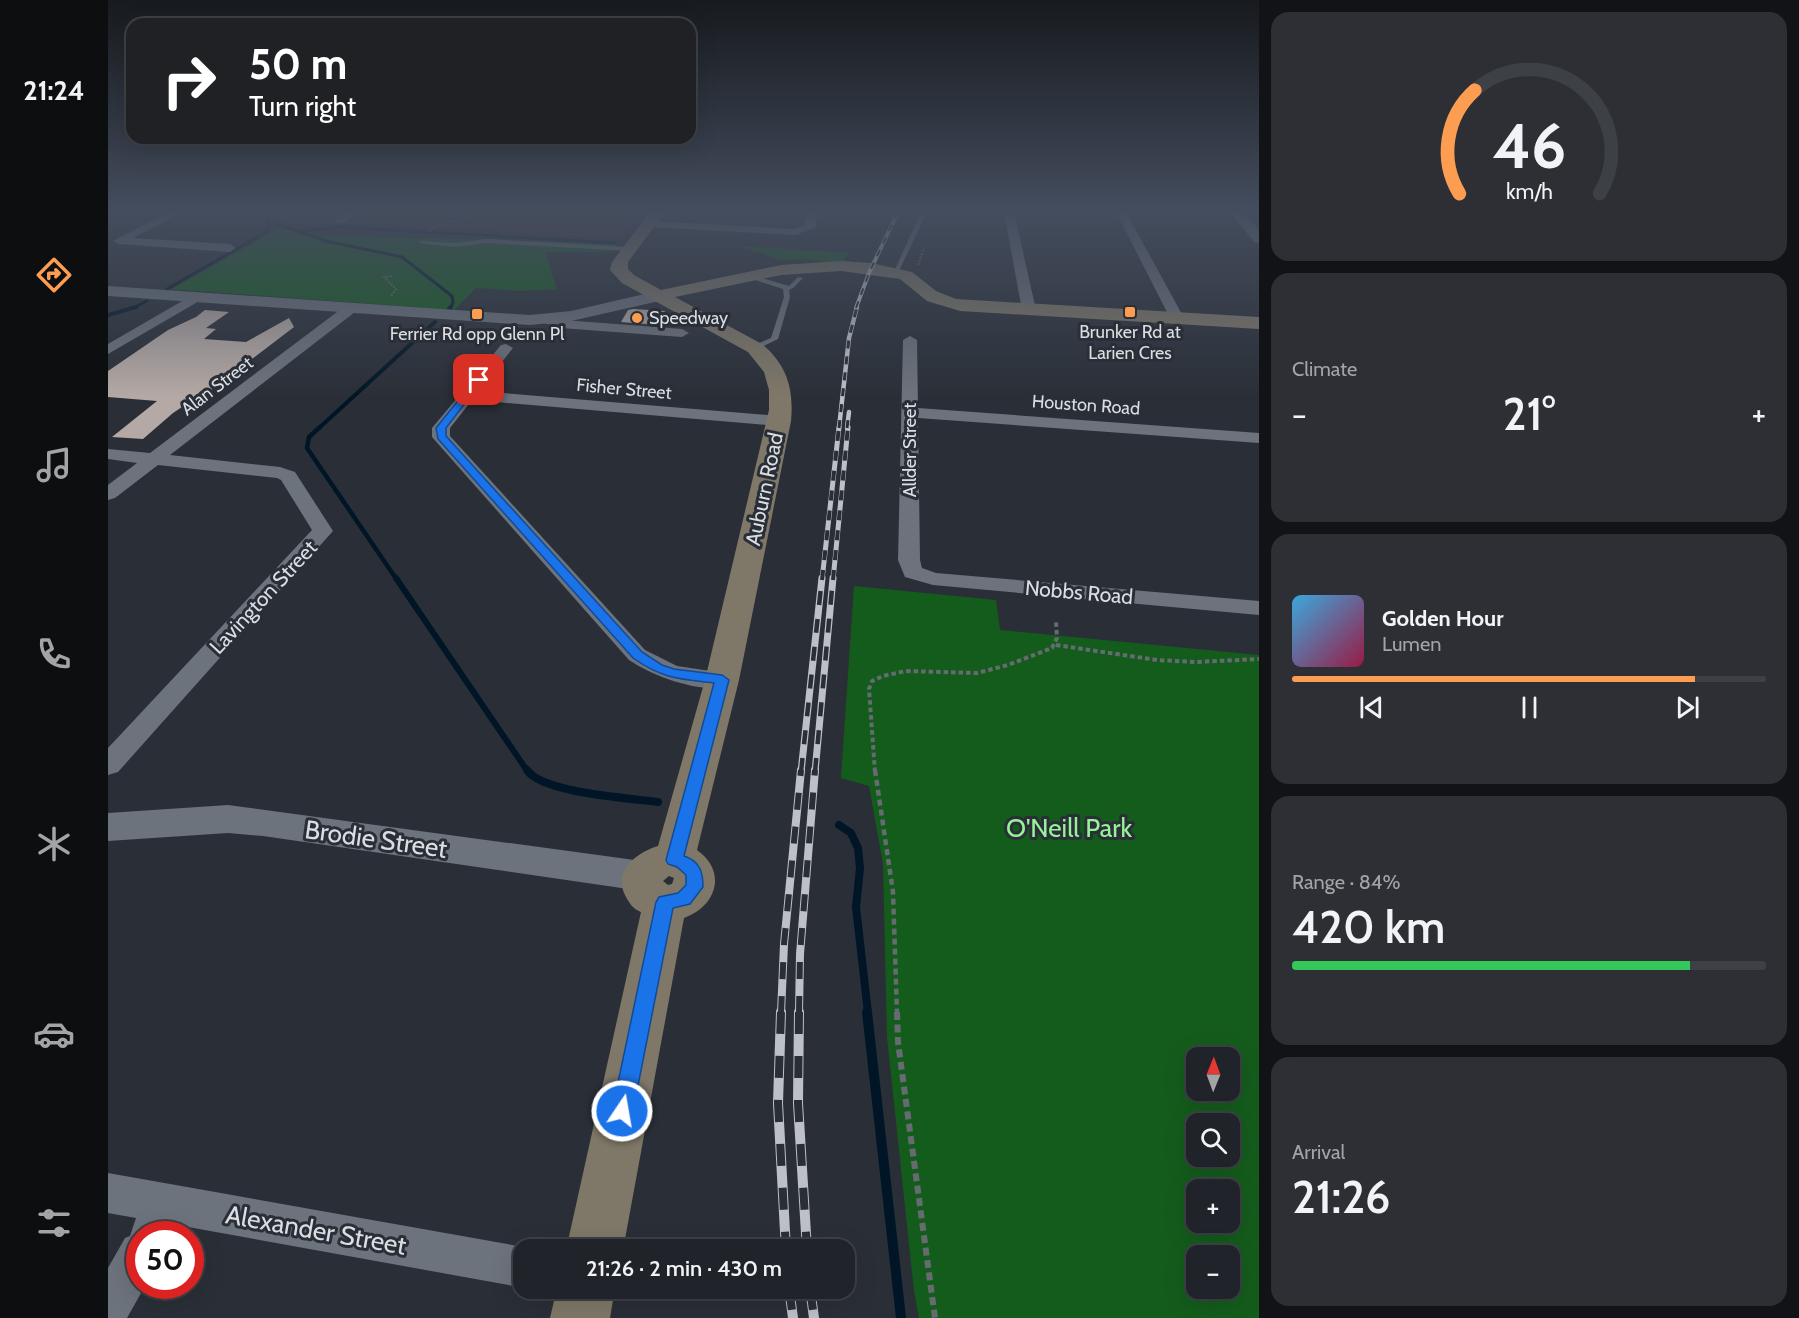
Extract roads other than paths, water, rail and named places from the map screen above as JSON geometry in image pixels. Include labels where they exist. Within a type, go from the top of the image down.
[{"type":"main road","name":"Auburn Road","points":[[596,1239],[660,879],[722,680],[782,404],[780,381],[757,343],[628,279],[623,274]]},
{"type":"main road","points":[[662,295],[769,274]]},
{"type":"main road","points":[[908,274],[933,297],[952,304],[1259,323]]},
{"type":"main road","points":[[580,1318],[584,1299]]},
{"type":"street","points":[[1022,274],[1029,310]]},
{"type":"street","points":[[1153,274],[1177,318]]},
{"type":"street","points":[[108,291],[513,320],[549,320],[662,295]]},
{"type":"street","points":[[108,350],[196,297]]},
{"type":"street","name":"Alan Street","points":[[108,494],[350,309]]},
{"type":"street","points":[[549,320],[561,324],[682,333]]},
{"type":"street","name":"Allder Street","points":[[909,560],[910,340]]},
{"type":"street","points":[[506,348],[441,428],[441,437],[637,655],[657,669],[673,674],[722,680]]},
{"type":"street","name":"Fisher Street","points":[[465,396],[779,421]]},
{"type":"street","name":"Houston Road","points":[[910,412],[1259,438]]},
{"type":"street","name":"Lavington Street","points":[[108,454],[280,472],[288,476],[323,531],[108,765]]},
{"type":"street","name":"Nobbs Road","points":[[909,560],[913,572],[933,579],[1259,608]]},
{"type":"street","name":"Brodie Street","points":[[108,827],[228,819],[263,822],[660,879]]},
{"type":"street","name":"Alexander Street","points":[[108,1193],[159,1219],[513,1267]]},
{"type":"street","points":[[108,1310],[126,1278]]},
{"type":"lane","points":[[760,276],[786,289]]},
{"type":"lane","points":[[786,289],[800,278]]},
{"type":"lane","points":[[757,343],[787,297],[786,289]]},
{"type":"waterway","points":[[167,289],[194,274]]},
{"type":"waterway","points":[[423,274],[452,296],[453,303],[450,308]]},
{"type":"waterway","points":[[134,308],[147,301]]},
{"type":"waterway","points":[[108,315],[134,308]]},
{"type":"waterway","points":[[319,428],[435,322]]},
{"type":"waterway","points":[[320,427],[309,437],[307,448],[397,580]]},
{"type":"waterway","points":[[396,578],[528,772]]},
{"type":"waterway","points":[[527,770],[536,778],[568,789],[658,802]]},
{"type":"waterway","points":[[839,825],[851,833],[858,848],[860,868],[856,907],[868,1013]]},
{"type":"waterway","points":[[867,1012],[901,1318]]},
{"type":"railway","points":[[856,308],[869,274]]},
{"type":"railway","points":[[839,428],[849,338],[857,307]]},
{"type":"railway","points":[[847,428],[849,412]]},
{"type":"railway","points":[[822,580],[839,427]]},
{"type":"railway","points":[[833,580],[848,427]]},
{"type":"railway","points":[[801,772],[822,578]]},
{"type":"railway","points":[[815,772],[833,578]]},
{"type":"railway","points":[[781,1013],[784,944],[801,770]]},
{"type":"railway","points":[[799,1013],[800,954],[815,770]]},
{"type":"railway","points":[[781,1012],[778,1103],[785,1239]]},
{"type":"railway","points":[[799,1012],[798,1103],[806,1239]]},
{"type":"railway","points":[[790,1299],[793,1318]]},
{"type":"railway","points":[[811,1299],[814,1318]]},
{"type":"place","name":"Brunker Rd at Larien Cres","points":[[1130,312]]},
{"type":"place","name":"Ferrier Rd opp Glenn Pl","points":[[477,314]]},
{"type":"place","name":"Speedway","points":[[637,318]]},
{"type":"park label","name":"O'Neill Park","points":[[1069,828]]}]
